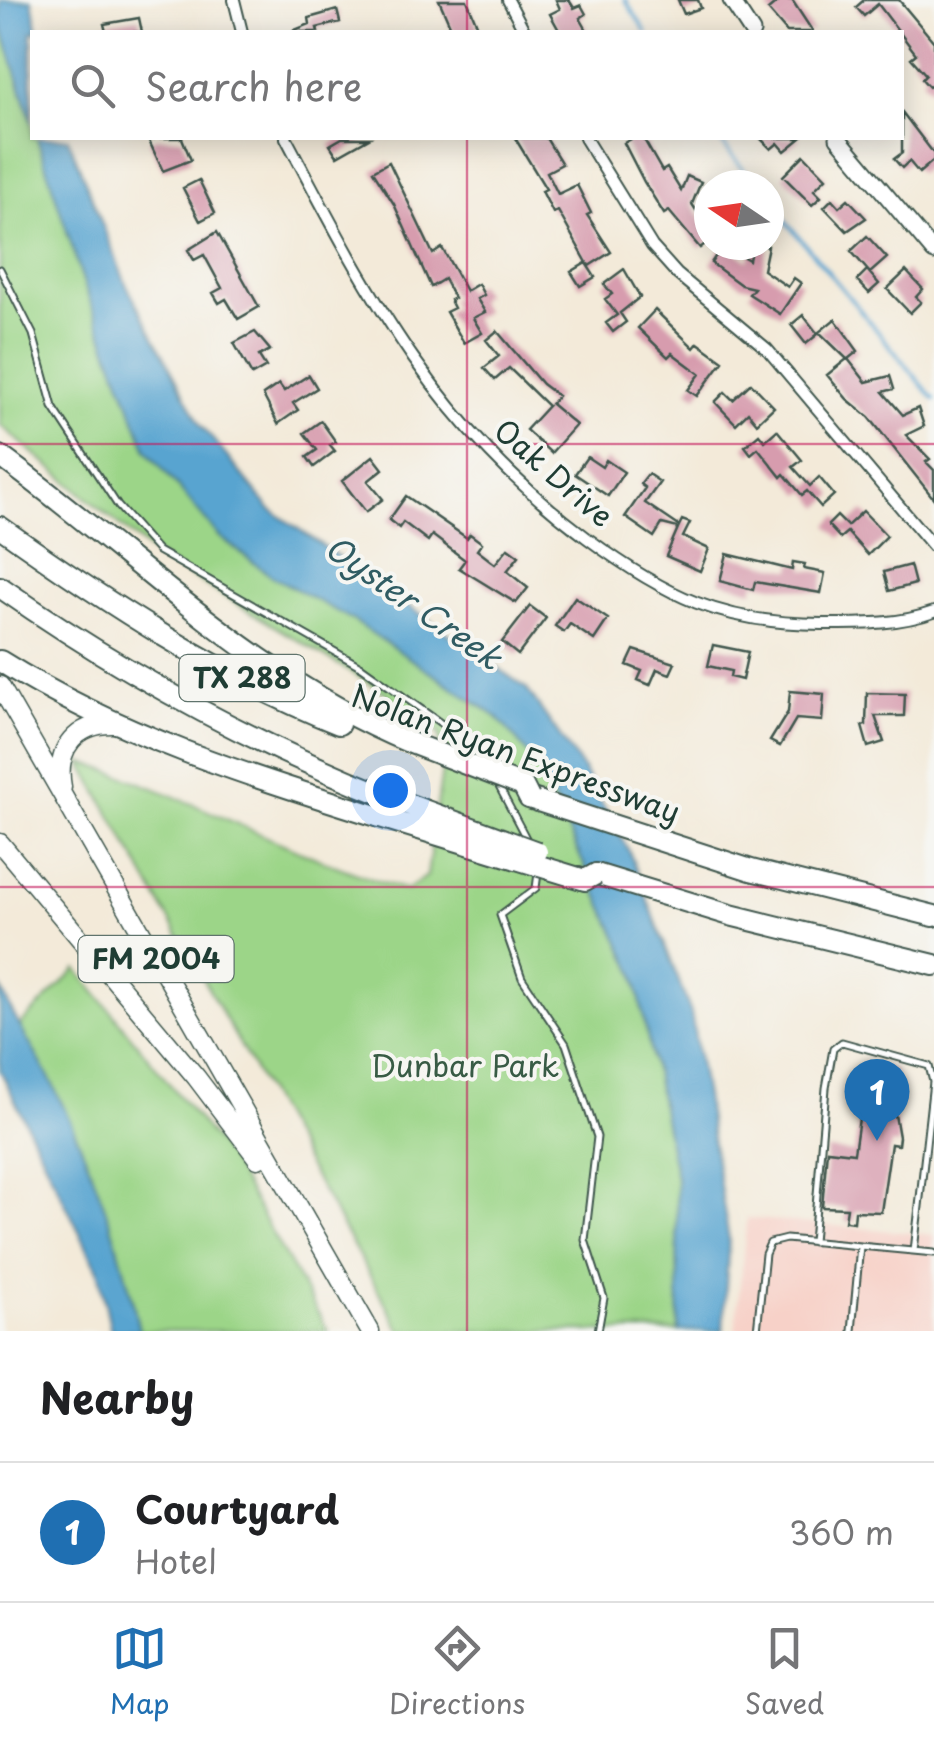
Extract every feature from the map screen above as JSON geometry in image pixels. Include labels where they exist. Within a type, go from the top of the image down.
[{"type":"highway","points":[[0,456],[67,504],[214,626],[301,689],[412,748]]},
{"type":"highway","name":"Nolan Ryan Expressway","points":[[0,526],[81,585],[220,668],[412,748],[523,786],[528,798],[715,859],[934,916]]},
{"type":"highway","name":"TX 288","points":[[0,587],[86,647],[385,808]]},
{"type":"highway","points":[[0,661],[116,724],[186,754],[385,808],[585,880],[596,874],[696,905],[934,964]]},
{"type":"main road","name":"FM 2004","points":[[0,686],[370,1331]]},
{"type":"main road","points":[[64,797],[58,766],[69,741],[96,724],[116,724]]},
{"type":"main road","name":"FM 2004","points":[[0,843],[196,1077],[311,1233]]},
{"type":"street","points":[[234,0],[242,30]]},
{"type":"street","points":[[508,0],[524,30]]},
{"type":"street","points":[[731,0],[751,30]]},
{"type":"street","name":"Oak Drive","points":[[287,140],[350,256],[434,392],[520,486],[630,570],[694,604],[753,621],[908,622],[934,612]]},
{"type":"street","points":[[585,140],[652,246],[690,286],[767,349],[934,547]]},
{"type":"street","points":[[840,140],[934,252]]},
{"type":"lane","points":[[0,269],[33,334],[53,407],[118,506],[158,551],[362,667],[477,749],[513,810],[538,866],[536,888],[514,900],[500,915],[500,924],[522,978],[566,1044],[597,1137],[585,1240],[604,1298],[598,1331]]},
{"type":"lane","points":[[813,1242],[826,1088],[833,1048],[842,1042],[928,1066],[933,1082],[914,1251]]},
{"type":"lane","points":[[757,1331],[765,1254],[770,1243],[813,1242],[934,1253]]},
{"type":"lane","points":[[852,1331],[860,1246]]},
{"type":"shaded area","points":[[747,1218],[934,1235],[934,1331],[735,1331]]},
{"type":"green space","name":"Dunbar Park","points":[[0,21],[30,117],[30,140],[38,140],[87,293],[147,450],[219,536],[270,575],[351,619],[497,717],[539,767],[635,975],[676,1177],[679,1331],[401,1331],[81,762],[163,792],[324,861],[407,890],[427,876],[443,763],[439,733],[384,692],[154,554],[0,425]]},
{"type":"green space","points":[[77,969],[229,1158],[328,1331],[139,1331],[119,1251],[92,1174],[17,1028]]},
{"type":"water","points":[[0,0],[32,0],[38,30],[30,30],[30,117],[0,21]]},
{"type":"water","points":[[38,140],[69,140],[126,284],[201,425],[270,509],[526,688],[582,768],[629,851],[691,1013],[729,1239],[723,1331],[679,1331],[676,1177],[635,975],[539,767],[497,717],[351,619],[270,575],[219,536],[147,450],[87,293]]},
{"type":"water","points":[[0,986],[82,1147],[115,1238],[139,1331],[111,1331],[98,1270],[0,1070]]},
{"type":"building","points":[[439,0],[467,0],[479,30],[452,30]]},
{"type":"building","points":[[556,0],[569,0],[574,8],[581,5],[586,14],[580,18],[587,30],[559,30],[550,14],[560,9]]},
{"type":"building","points":[[678,0],[698,0],[701,8],[684,14]]},
{"type":"building","points":[[780,0],[792,0],[812,30],[785,30],[768,10]]},
{"type":"building","points":[[864,0],[899,0],[934,42],[934,85],[929,87],[922,79],[926,75],[911,58],[916,54],[904,38],[904,30],[898,30],[878,4],[864,16],[856,7]]},
{"type":"building","points":[[337,10],[340,22],[318,30],[295,30],[310,24],[309,18]]},
{"type":"building","points":[[139,18],[142,30],[106,30],[104,24]]},
{"type":"building","points":[[904,115],[934,154],[934,160],[919,173],[909,161],[902,168],[894,159],[902,153]]},
{"type":"building","points":[[183,140],[191,160],[163,171],[149,141]]},
{"type":"building","points":[[339,140],[365,140],[337,156],[330,145]]},
{"type":"building","points":[[516,140],[547,140],[562,164],[547,172],[558,194],[577,185],[591,213],[587,215],[611,252],[589,266],[558,211],[553,213],[542,191],[546,189]]},
{"type":"building","points":[[629,140],[644,140],[662,171],[667,168],[681,191],[687,176],[694,179],[694,241],[669,211],[664,214],[624,143]]},
{"type":"building","points":[[762,140],[799,140],[785,151],[778,143],[771,149]]},
{"type":"building","points":[[804,155],[826,178],[814,190],[821,197],[812,205],[784,175]]},
{"type":"building","points":[[389,162],[433,254],[442,248],[466,291],[478,284],[484,295],[477,299],[485,312],[473,318],[482,333],[464,343],[446,312],[454,308],[450,300],[454,298],[444,279],[431,287],[394,204],[373,171]]},
{"type":"building","points":[[199,180],[215,213],[200,221],[183,188]]},
{"type":"building","points":[[832,199],[839,207],[848,199],[866,218],[847,231],[824,207]]},
{"type":"building","points":[[217,232],[259,307],[238,319],[226,299],[219,303],[213,293],[222,288],[204,255],[194,260],[188,250]]},
{"type":"building","points":[[867,236],[887,258],[870,273],[851,251]]},
{"type":"building","points":[[765,260],[763,270],[788,287],[794,278],[801,283],[780,314],[749,294],[754,288],[741,285],[711,263]]},
{"type":"building","points":[[586,263],[595,277],[580,286],[571,272]]},
{"type":"building","points":[[624,269],[640,297],[620,313],[626,322],[613,332],[606,323],[617,315],[605,299],[612,294],[604,284]]},
{"type":"building","points":[[867,270],[879,284],[869,293],[857,280]]},
{"type":"building","points":[[906,271],[923,289],[916,297],[921,302],[910,313],[887,289]]},
{"type":"building","points":[[655,310],[694,348],[698,343],[723,361],[697,396],[688,390],[700,374],[672,353],[668,357],[638,328]]},
{"type":"building","points":[[803,315],[818,334],[806,344],[791,325]]},
{"type":"building","points":[[835,319],[858,351],[848,359],[866,382],[890,376],[894,389],[883,392],[903,415],[918,408],[924,426],[906,435],[930,459],[926,462],[934,470],[934,499],[869,417],[827,375],[847,359],[819,332]]},
{"type":"building","points":[[497,331],[542,384],[558,396],[551,404],[576,425],[551,453],[526,430],[548,406],[509,368],[495,380],[484,368],[499,356],[486,340]]},
{"type":"building","points":[[255,332],[270,350],[259,356],[266,367],[252,375],[234,343]]},
{"type":"building","points":[[309,375],[317,388],[293,403],[298,410],[278,424],[263,395],[279,384],[284,391]]},
{"type":"building","points":[[751,383],[774,407],[757,423],[748,412],[736,424],[715,402],[725,392],[733,400]]},
{"type":"building","points":[[321,421],[336,442],[330,445],[335,451],[314,467],[307,457],[317,450],[304,433]]},
{"type":"building","points":[[777,430],[802,460],[793,467],[810,486],[819,477],[834,495],[821,507],[807,491],[802,495],[784,474],[781,477],[758,448],[751,454],[745,446],[759,434],[765,441]]},
{"type":"building","points":[[373,456],[383,469],[368,481],[383,499],[366,512],[342,481]]},
{"type":"building","points":[[587,457],[602,467],[606,460],[624,472],[608,496],[575,474]]},
{"type":"building","points":[[648,474],[660,482],[645,503],[679,526],[682,520],[690,523],[683,537],[709,549],[700,571],[666,556],[678,528],[662,524],[654,537],[625,517],[645,488],[640,484]]},
{"type":"building","points":[[406,496],[467,538],[470,534],[482,543],[477,550],[495,564],[508,548],[519,556],[507,571],[528,588],[516,603],[459,568],[465,560],[432,535],[428,541],[403,522],[399,528],[389,520]]},
{"type":"building","points":[[863,511],[887,536],[868,555],[847,532],[840,538],[828,525],[837,516],[847,526]]},
{"type":"building","points":[[727,554],[792,570],[793,562],[805,564],[804,569],[825,573],[821,593],[755,582],[753,590],[720,581]]},
{"type":"building","points":[[910,565],[915,584],[889,591],[884,572]]},
{"type":"building","points":[[575,597],[608,619],[594,640],[570,624],[564,632],[555,626]]},
{"type":"building","points":[[530,606],[546,618],[518,655],[502,642]]},
{"type":"building","points":[[713,645],[748,652],[742,680],[730,677],[731,671],[708,666]]},
{"type":"building","points":[[634,650],[675,663],[670,674],[657,669],[650,685],[638,680],[642,671],[627,665]]},
{"type":"building","points":[[790,691],[824,694],[822,721],[796,719],[780,746],[770,741],[788,712]]},
{"type":"building","points":[[867,693],[905,694],[904,716],[875,716],[884,742],[868,747],[862,726],[866,725]]},
{"type":"building","points":[[867,1063],[895,1070],[895,1081],[900,1082],[894,1109],[899,1137],[898,1145],[891,1144],[881,1212],[855,1211],[854,1222],[845,1221],[847,1208],[822,1207],[827,1150],[854,1153]]},
{"type":"waterway","points":[[625,0],[645,30]]},
{"type":"waterway","points":[[720,140],[744,170]]},
{"type":"waterway","points":[[784,219],[934,399]]},
{"type":"place","name":"Courtyard","points":[[877,1141]]},
{"type":"water label","name":"Oyster Creek","points":[[413,603]]}]
